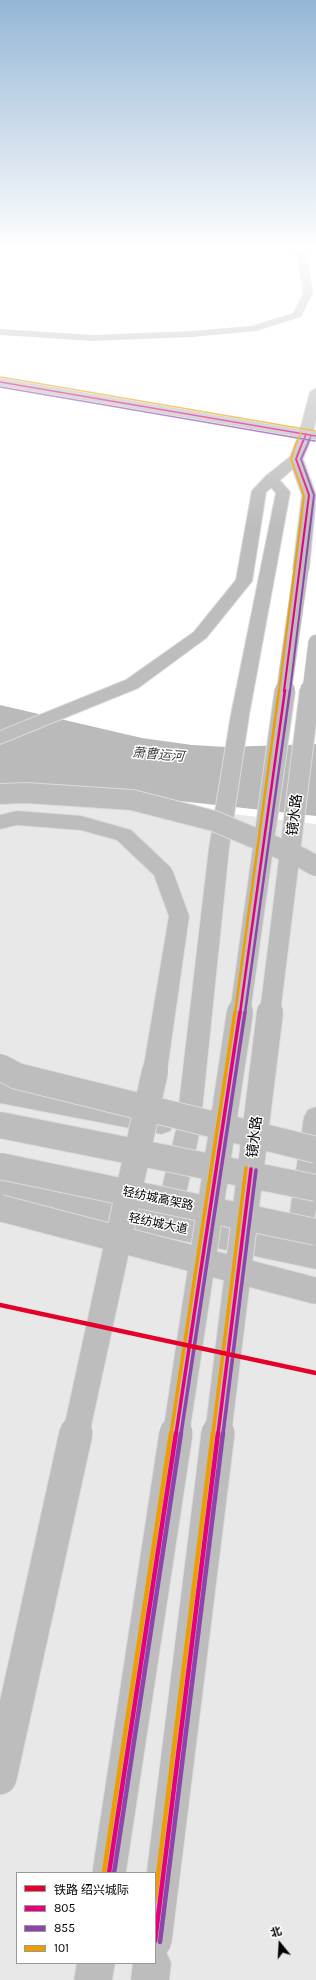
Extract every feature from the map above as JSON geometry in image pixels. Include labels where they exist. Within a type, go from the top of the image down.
[{"type":"main road","points":[[0,382],[311,435]]},
{"type":"main road","points":[[0,738],[132,684],[200,634],[244,581],[259,491],[271,479],[296,459],[311,435],[316,392]]},
{"type":"main road","points":[[109,1872],[241,1008],[301,568],[309,495],[296,459]]},
{"type":"main road","points":[[166,1226],[188,1130],[219,848],[240,715],[283,492],[271,479]]},
{"type":"main road","name":"镜水路","points":[[156,1933],[316,642]]},
{"type":"main road","points":[[0,733],[29,726]]},
{"type":"main road","points":[[0,794],[26,793],[132,800],[214,821],[302,858],[316,866]]},
{"type":"main road","points":[[0,822],[17,818],[82,822],[124,835],[163,872],[179,916],[155,1071],[0,1778]]},
{"type":"main road","points":[[0,1068],[17,1076],[315,1151]]},
{"type":"main road","points":[[0,1093],[188,1130],[315,1151]]},
{"type":"main road","points":[[306,1255],[315,1151],[316,1117]]},
{"type":"main road","points":[[0,1125],[316,1188]]},
{"type":"main road","name":"轻纺城高架路","points":[[0,1166],[316,1232]]},
{"type":"main road","name":"轻纺城大道","points":[[0,1191],[306,1255]]},
{"type":"main road","points":[[0,1208],[316,1291]]},
{"type":"main road","points":[[93,1980],[96,1964]]},
{"type":"main road","points":[[150,1980],[152,1964]]},
{"type":"shaded area","points":[[0,786],[316,824],[316,1980],[0,1980]]},
{"type":"water","name":"萧曹运河","points":[[0,705],[142,738],[192,745],[226,747],[316,744],[316,816],[116,794],[0,786]]},
{"type":"rail line","name":"绍兴城际","points":[[0,1305],[316,1373]]},
{"type":"transit line","name":"101","points":[[1,377],[316,431]]},
{"type":"transit line","name":"805","points":[[0,382],[316,436]]},
{"type":"transit line","name":"855","points":[[0,387],[315,441]]},
{"type":"transit line","name":"101","points":[[104,1872],[236,1007],[296,568],[304,496],[291,459],[301,432]]},
{"type":"transit line","name":"805","points":[[109,1872],[241,1008],[301,569],[309,495],[296,459],[306,434]]},
{"type":"transit line","name":"855","points":[[114,1872],[246,1009],[306,570],[314,495],[301,459],[311,436]]},
{"type":"transit line","name":"101","points":[[156,1892],[246,1168]]},
{"type":"transit line","name":"805","points":[[156,1933],[251,1169]]},
{"type":"transit line","name":"855","points":[[160,1942],[256,1170]]}]
